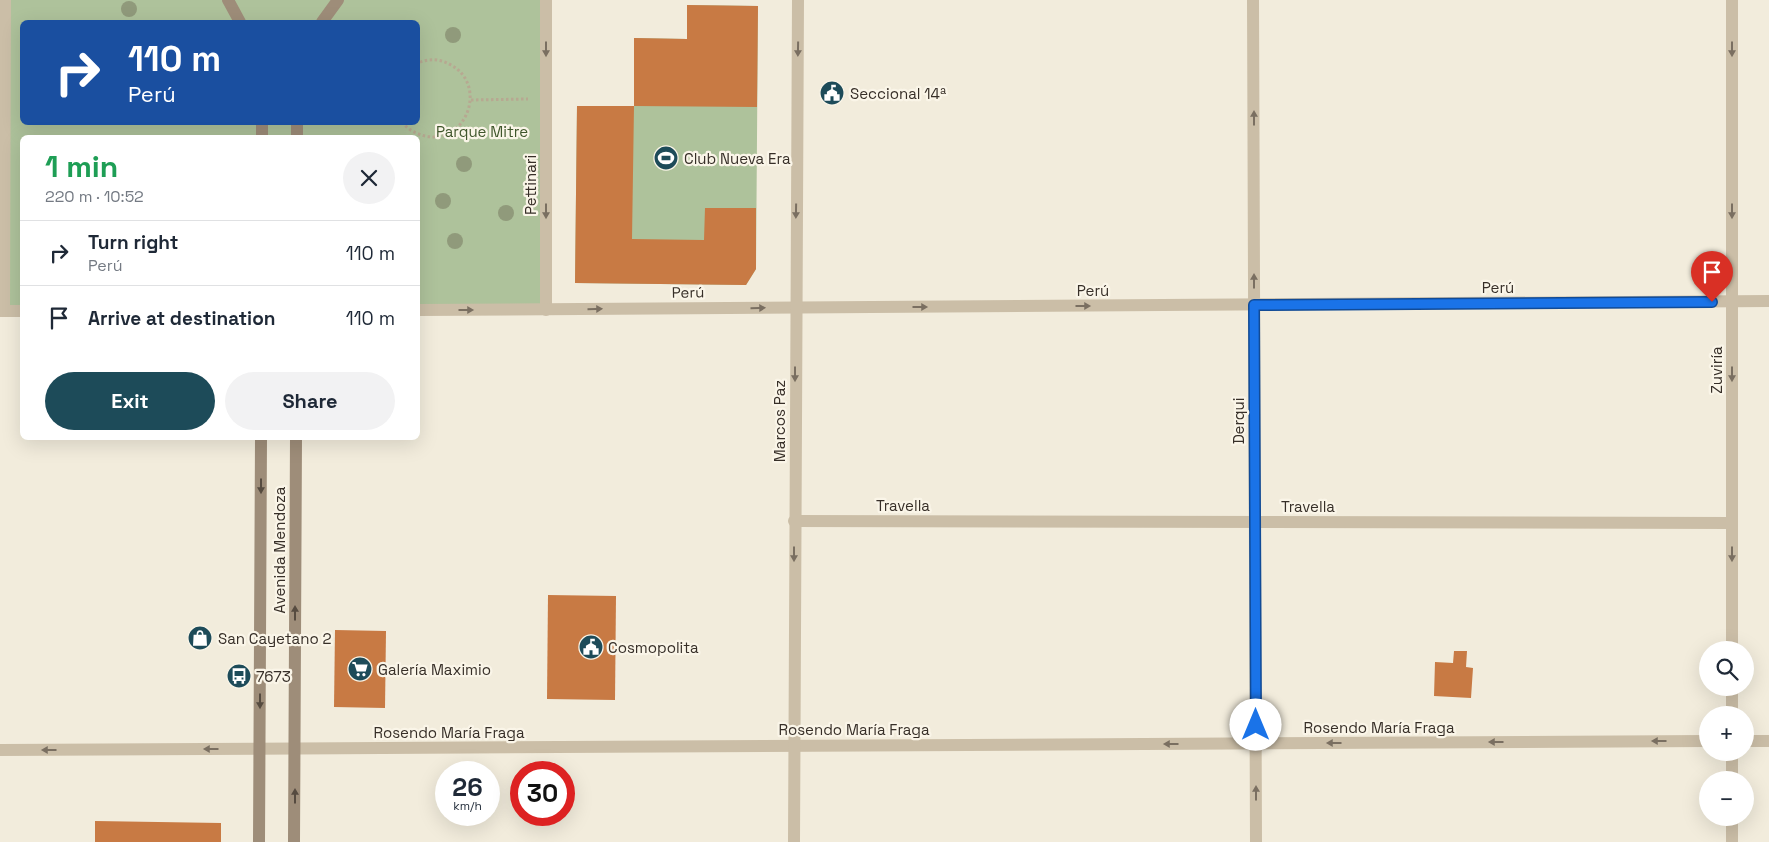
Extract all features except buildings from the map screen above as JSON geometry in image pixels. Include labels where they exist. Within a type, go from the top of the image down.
[{"type":"main road","points":[[228,0],[239,20]]},
{"type":"main road","points":[[323,20],[338,0]]},
{"type":"main road","name":"Avenida Mendoza","points":[[260,842],[261,440]]},
{"type":"main road","name":"Avenida Mendoza","points":[[294,842],[296,440]]},
{"type":"street","points":[[5,0],[2,311],[20,311]]},
{"type":"street","name":"Pettinari","points":[[546,0],[546,310]]},
{"type":"street","name":"Marcos Paz","points":[[794,842],[795,307],[798,0]]},
{"type":"street","name":"Derqui","points":[[1254,0],[1256,842]]},
{"type":"street","name":"Zuviría","points":[[1732,0],[1732,641]]},
{"type":"street","name":"Perú","points":[[420,310],[1769,301]]},
{"type":"street","name":"Travella","points":[[794,521],[1732,523]]},
{"type":"street","points":[[1754,741],[1769,740]]},
{"type":"street","name":"Rosendo María Fraga","points":[[0,750],[1699,741]]},
{"type":"street","points":[[1732,826],[1732,842]]},
{"type":"path","points":[[406,125],[418,134],[432,138],[447,135],[460,126],[468,114],[471,100],[467,82],[455,67],[444,61],[433,59],[420,62]]},
{"type":"path","points":[[471,100],[546,98]]},
{"type":"green space","name":"Parque Mitre","points":[[5,0],[546,0],[546,310],[420,310],[420,135],[20,135],[20,311],[4,311]]},
{"type":"green space","name":"Club Nueva Era","points":[[687,5],[758,6],[756,269],[746,285],[575,283],[577,106],[634,106],[634,38],[687,39]]},
{"type":"place","name":"Seccional 14ª","points":[[832,93]]},
{"type":"place","name":"Club Nueva Era","points":[[666,158]]},
{"type":"place","name":"San Cayetano 2","points":[[200,638]]},
{"type":"place","name":"Cosmopolita","points":[[591,647]]},
{"type":"place","name":"Galería Maximio","points":[[360,669]]},
{"type":"place","name":"7673","points":[[239,676]]},
{"type":"route","points":[[1256,725],[1254,305],[1712,302]]}]
